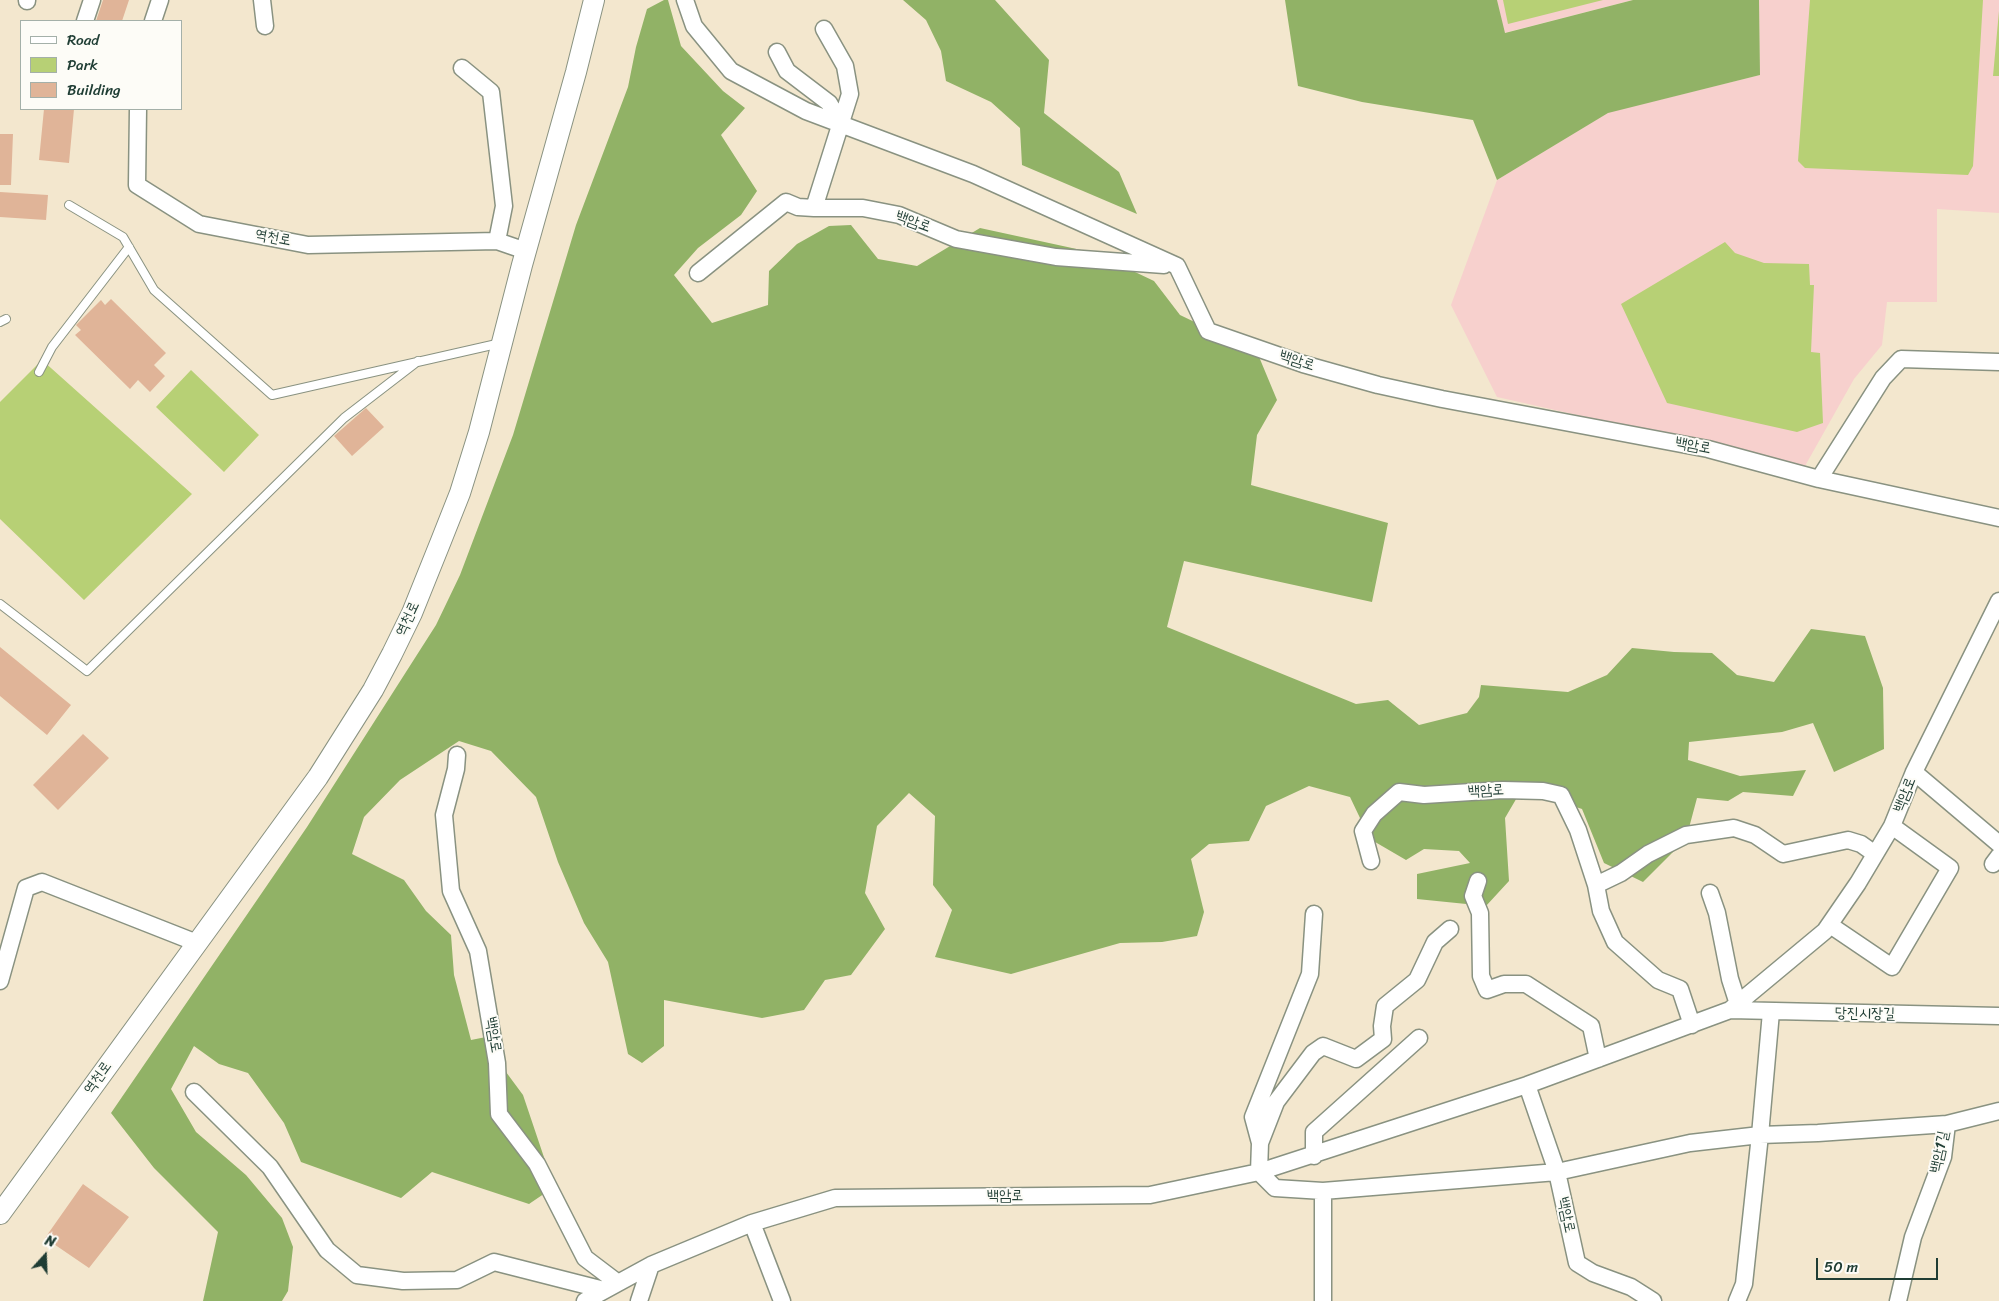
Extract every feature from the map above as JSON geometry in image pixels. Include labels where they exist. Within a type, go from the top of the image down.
[{"type":"street","points":[[85,20],[92,0]]},
{"type":"street","points":[[153,20],[160,0]]},
{"type":"street","points":[[262,0],[265,26]]},
{"type":"street","name":"역천로","points":[[0,1214],[318,777],[369,698],[392,654],[427,577],[460,493],[479,432],[594,0]]},
{"type":"street","points":[[685,0],[694,26],[731,70],[806,112],[972,174],[1177,266]]},
{"type":"street","points":[[814,208],[850,94],[845,66],[824,29]]},
{"type":"street","points":[[777,52],[787,71],[829,103],[840,124]]},
{"type":"street","points":[[462,68],[491,92],[504,206],[497,241]]},
{"type":"street","name":"역천로","points":[[138,110],[137,186],[199,224],[308,245],[497,241],[526,251]]},
{"type":"street","name":"백암로","points":[[698,273],[786,202],[798,207],[863,208],[899,215],[956,239],[1056,257],[1177,266],[1208,331],[1303,364],[1378,385],[1442,399],[1708,449],[1819,479],[1999,518]]},
{"type":"street","points":[[1819,479],[1883,378],[1901,359],[1999,362]]},
{"type":"street","name":"백암로","points":[[585,1301],[650,1265],[752,1223],[835,1198],[1150,1195],[1259,1172],[1314,1156],[1527,1085],[1734,1007],[1825,932],[1830,925],[1892,826],[1914,772],[1999,601]]},
{"type":"street","name":"백암로","points":[[457,755],[456,769],[444,816],[451,891],[478,951],[497,1063],[499,1114],[537,1164],[585,1258],[611,1286]]},
{"type":"street","points":[[1914,772],[1999,844]]},
{"type":"street","name":"백암로","points":[[1371,861],[1363,831],[1374,814],[1398,792],[1424,795],[1503,790],[1543,791],[1561,795],[1578,830],[1596,885],[1601,911],[1615,942],[1658,980],[1680,989],[1692,1024]]},
{"type":"street","points":[[1830,925],[1892,968],[1950,868],[1892,826]]},
{"type":"street","points":[[1596,885],[1621,874],[1648,854],[1686,835],[1734,828],[1755,835],[1783,854],[1848,840],[1861,844],[1875,854]]},
{"type":"street","points":[[1478,881],[1472,896],[1480,914],[1481,976],[1487,990],[1504,984],[1526,984],[1591,1026],[1598,1059]]},
{"type":"street","points":[[0,981],[26,888],[42,882],[197,943]]},
{"type":"street","points":[[1710,893],[1717,913],[1734,1007]]},
{"type":"street","points":[[1314,914],[1310,974],[1253,1117],[1260,1143],[1259,1172],[1275,1188],[1323,1191],[1323,1301]]},
{"type":"street","points":[[1260,1143],[1276,1102],[1313,1053],[1323,1046],[1356,1059],[1383,1039],[1382,1026],[1385,1006],[1416,980],[1435,942],[1450,929]]},
{"type":"street","name":"당진시장길","points":[[1734,1007],[1771,1012],[1999,1016]]},
{"type":"street","points":[[1737,1301],[1744,1284],[1771,1012]]},
{"type":"street","points":[[1314,1156],[1314,1132],[1419,1038]]},
{"type":"street","name":"백암로","points":[[1527,1085],[1557,1172],[1577,1264],[1593,1273],[1630,1287],[1653,1301]]},
{"type":"street","points":[[194,1092],[270,1167],[326,1250],[357,1274],[403,1281],[457,1280],[494,1262],[611,1286]]},
{"type":"street","points":[[1947,1124],[1999,1111]]},
{"type":"street","name":"백암1길","points":[[1323,1191],[1557,1172],[1690,1144],[1760,1135],[1947,1124],[1942,1157],[1914,1237],[1898,1301]]},
{"type":"street","points":[[752,1223],[782,1301]]},
{"type":"street","points":[[639,1301],[650,1265]]},
{"type":"lane","points":[[69,205],[123,238],[154,290],[272,396],[502,343]]},
{"type":"lane","points":[[39,372],[52,347],[129,247]]},
{"type":"lane","points":[[0,604],[87,671],[344,418],[418,361]]},
{"type":"shaded area","points":[[1497,0],[1633,0],[1504,33]]},
{"type":"shaded area","points":[[1759,0],[1999,0],[1999,213],[1937,209],[1937,302],[1887,302],[1882,345],[1854,379],[1805,466],[1497,397],[1451,305],[1497,180],[1609,112],[1760,75]]},
{"type":"green space","points":[[664,0],[668,0],[681,46],[723,91],[745,108],[721,135],[757,191],[741,215],[698,248],[674,275],[712,323],[768,305],[769,271],[797,244],[829,226],[851,225],[878,259],[917,266],[980,228],[1095,253],[1154,281],[1180,315],[1257,352],[1277,400],[1257,435],[1251,485],[1388,523],[1372,602],[1184,561],[1167,627],[1356,704],[1388,700],[1419,725],[1467,713],[1479,697],[1481,685],[1568,692],[1607,675],[1632,648],[1712,653],[1737,675],[1774,682],[1811,629],[1865,636],[1883,688],[1884,749],[1834,772],[1813,723],[1782,732],[1689,742],[1688,760],[1740,776],[1806,770],[1793,796],[1743,792],[1728,801],[1697,798],[1686,839],[1643,882],[1604,863],[1582,809],[1522,789],[1505,818],[1509,881],[1486,906],[1417,899],[1417,874],[1470,863],[1459,851],[1424,849],[1406,860],[1370,839],[1350,797],[1309,786],[1266,806],[1249,841],[1209,844],[1191,859],[1204,912],[1197,936],[1162,942],[1120,943],[1011,974],[935,957],[952,910],[933,885],[935,816],[909,793],[877,826],[865,893],[885,929],[851,975],[825,980],[804,1010],[762,1018],[664,1000],[664,1046],[642,1063],[628,1054],[608,962],[584,923],[558,862],[536,797],[491,751],[459,741],[400,780],[364,817],[352,854],[404,880],[426,911],[451,935],[454,975],[471,1040],[496,1035],[506,1072],[523,1095],[554,1187],[529,1204],[432,1172],[401,1198],[301,1162],[284,1123],[248,1073],[219,1064],[194,1046],[171,1089],[196,1132],[246,1175],[282,1218],[293,1247],[288,1291],[282,1301],[203,1301],[218,1232],[154,1168],[111,1113],[307,827],[436,625],[460,575],[513,435],[576,225],[628,87],[636,47],[647,9]]},
{"type":"green space","points":[[903,0],[995,0],[1049,60],[1044,113],[1119,172],[1137,214],[1022,165],[1020,128],[991,102],[946,81],[941,51],[926,20]]},
{"type":"green space","points":[[1285,0],[1497,0],[1505,33],[1633,0],[1759,0],[1760,75],[1608,113],[1497,180],[1473,120],[1362,102],[1298,86]]},
{"type":"green space","points":[[1503,0],[1603,0],[1508,24]]},
{"type":"green space","points":[[1810,0],[1983,0],[1973,166],[1968,175],[1805,168],[1798,161]]},
{"type":"green space","points":[[1999,11],[1999,76],[1993,76]]},
{"type":"green space","points":[[1725,242],[1735,253],[1764,263],[1809,264],[1810,285],[1814,285],[1811,352],[1820,353],[1823,423],[1797,432],[1667,403],[1621,304]]},
{"type":"green space","points":[[42,360],[192,494],[84,600],[0,519],[0,402]]},
{"type":"green space","points":[[191,370],[259,435],[224,472],[156,407]]},
{"type":"building","points":[[103,0],[129,0],[122,20],[96,20]]},
{"type":"building","points":[[44,110],[74,110],[69,163],[39,160]]},
{"type":"building","points":[[0,134],[13,134],[11,185],[0,185]]},
{"type":"building","points":[[0,192],[48,195],[46,220],[0,217]]},
{"type":"building","points":[[111,299],[166,353],[154,365],[165,376],[150,392],[138,380],[130,389],[75,335],[81,330],[76,325],[101,300],[105,305]]},
{"type":"building","points":[[366,408],[384,427],[352,456],[334,436]]},
{"type":"building","points":[[0,647],[71,705],[47,735],[0,696]]},
{"type":"building","points":[[83,734],[109,758],[58,810],[33,785]]},
{"type":"building","points":[[83,1184],[129,1217],[89,1268],[45,1238]]}]
